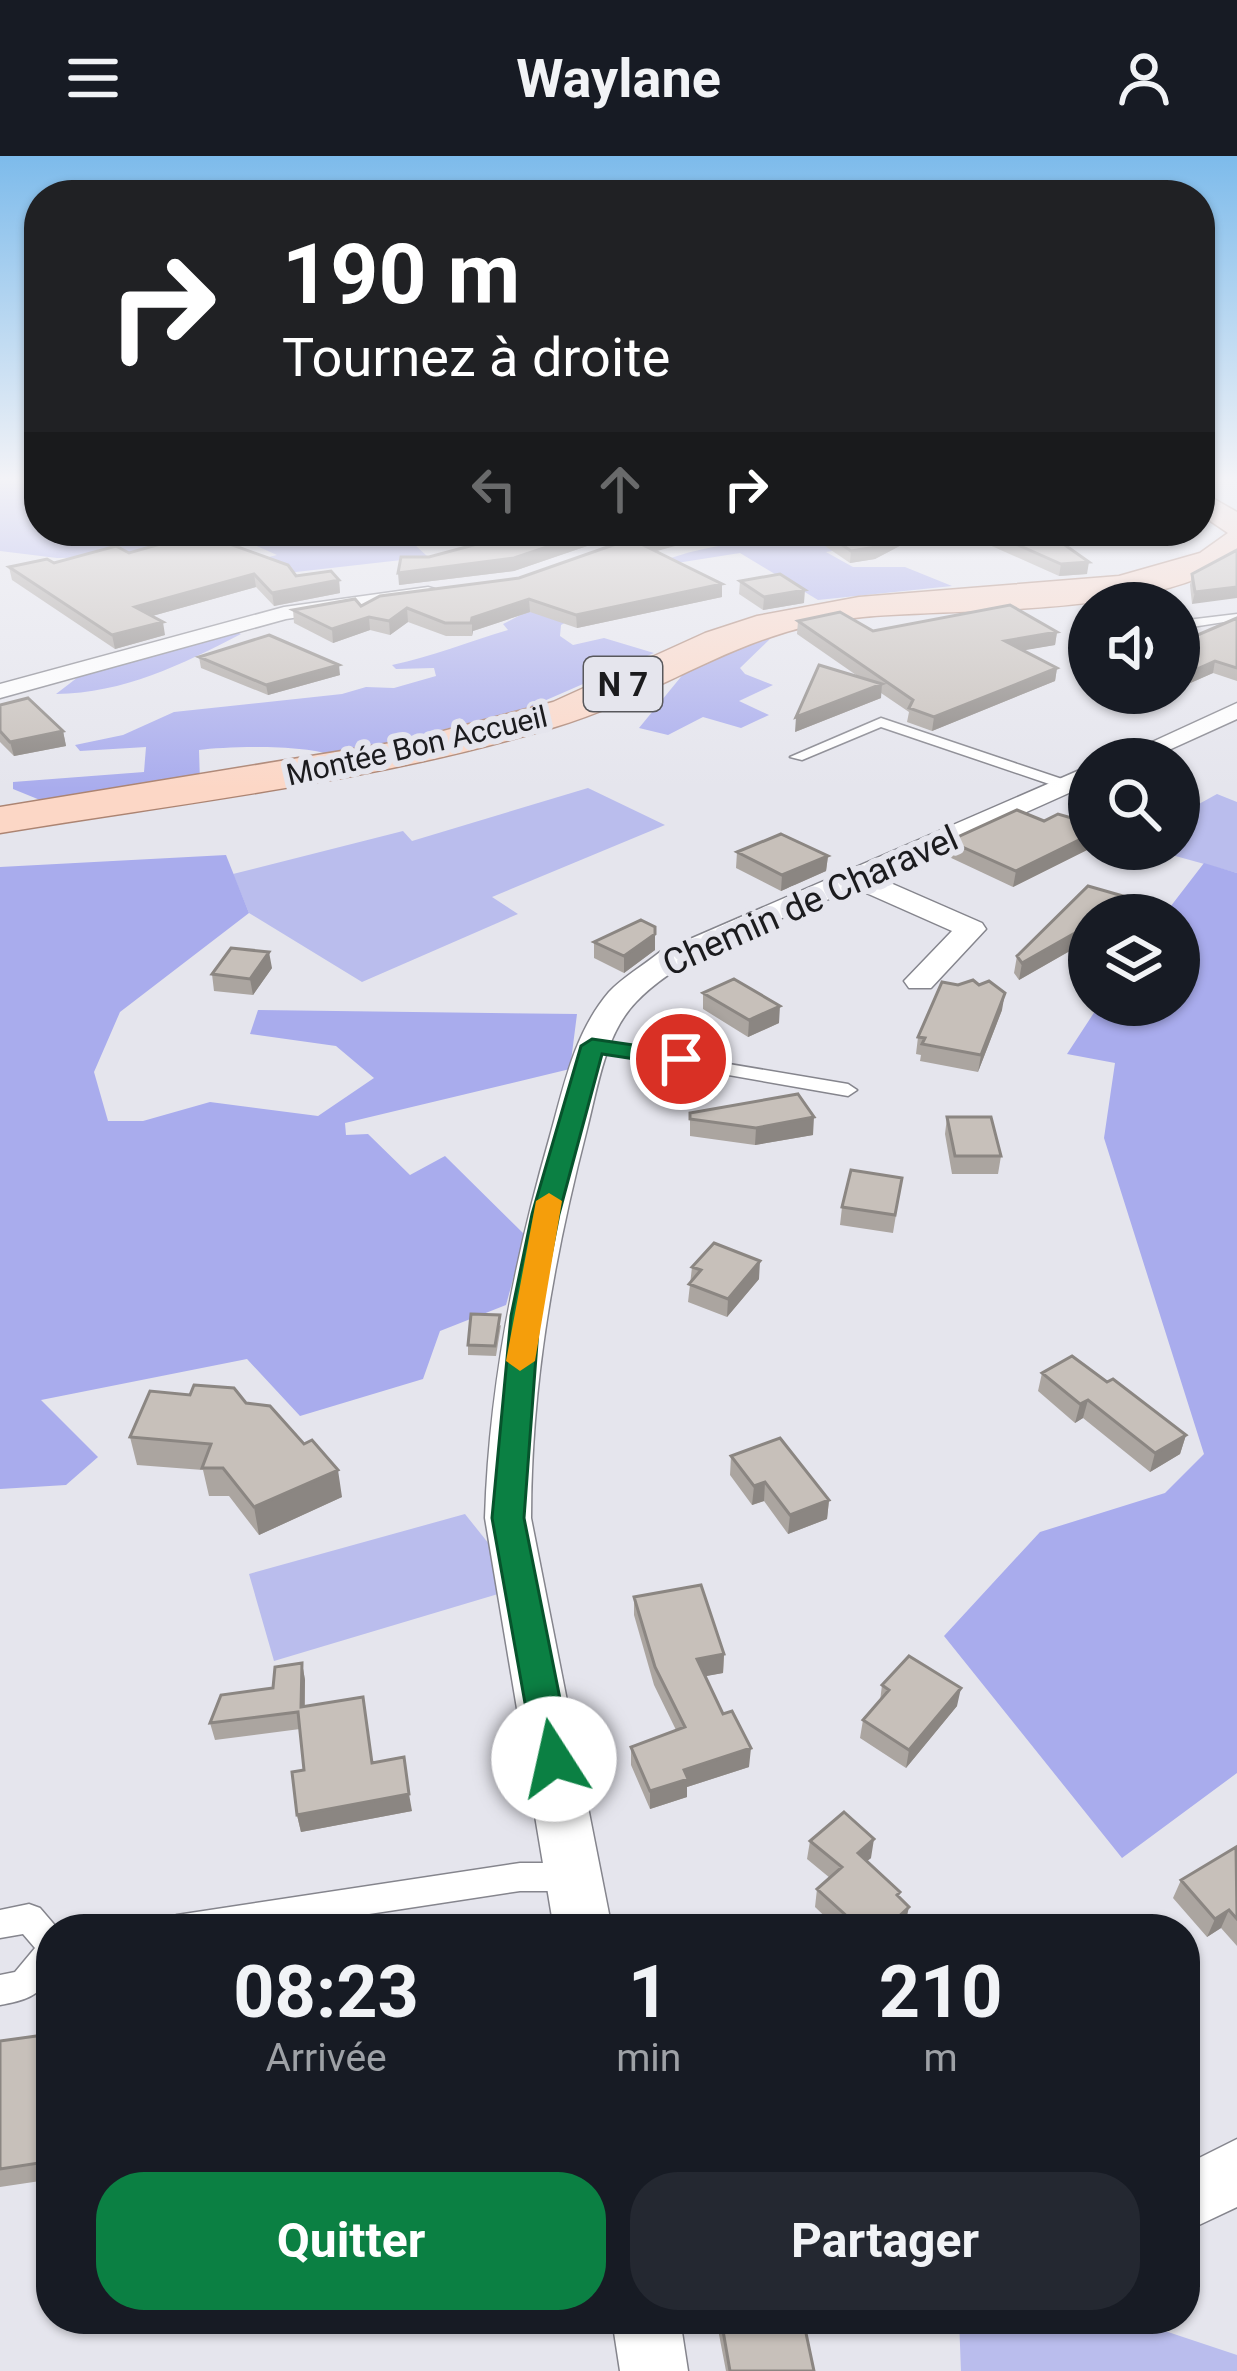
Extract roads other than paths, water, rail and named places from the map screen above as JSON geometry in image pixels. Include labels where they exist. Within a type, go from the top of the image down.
[{"type":"main road","name":"Montée Bon Accueil","points":[[0,820],[268,781],[400,756],[550,717],[719,640],[773,622],[863,607],[1138,582]]},
{"type":"street","points":[[5,679],[82,670],[312,607],[447,592]]},
{"type":"street","points":[[1175,738],[1237,710]]},
{"type":"street","name":"Chemin de Charavel","points":[[580,1914],[508,1518],[525,1316],[545,1214],[592,1046],[622,997],[653,970],[1068,783]]},
{"type":"street","points":[[856,878],[970,929],[920,981]]},
{"type":"street","points":[[648,2334],[654,2371]]},
{"type":"lane","points":[[1200,622],[1237,617]]},
{"type":"lane","points":[[797,757],[881,722],[1068,776]]},
{"type":"lane","points":[[592,1046],[848,1090]]},
{"type":"lane","points":[[276,1914],[520,1877],[574,1877]]},
{"type":"lane","points":[[0,1924],[29,1918],[36,1928]]},
{"type":"lane","points":[[0,1990],[24,1986],[36,1969]]}]
